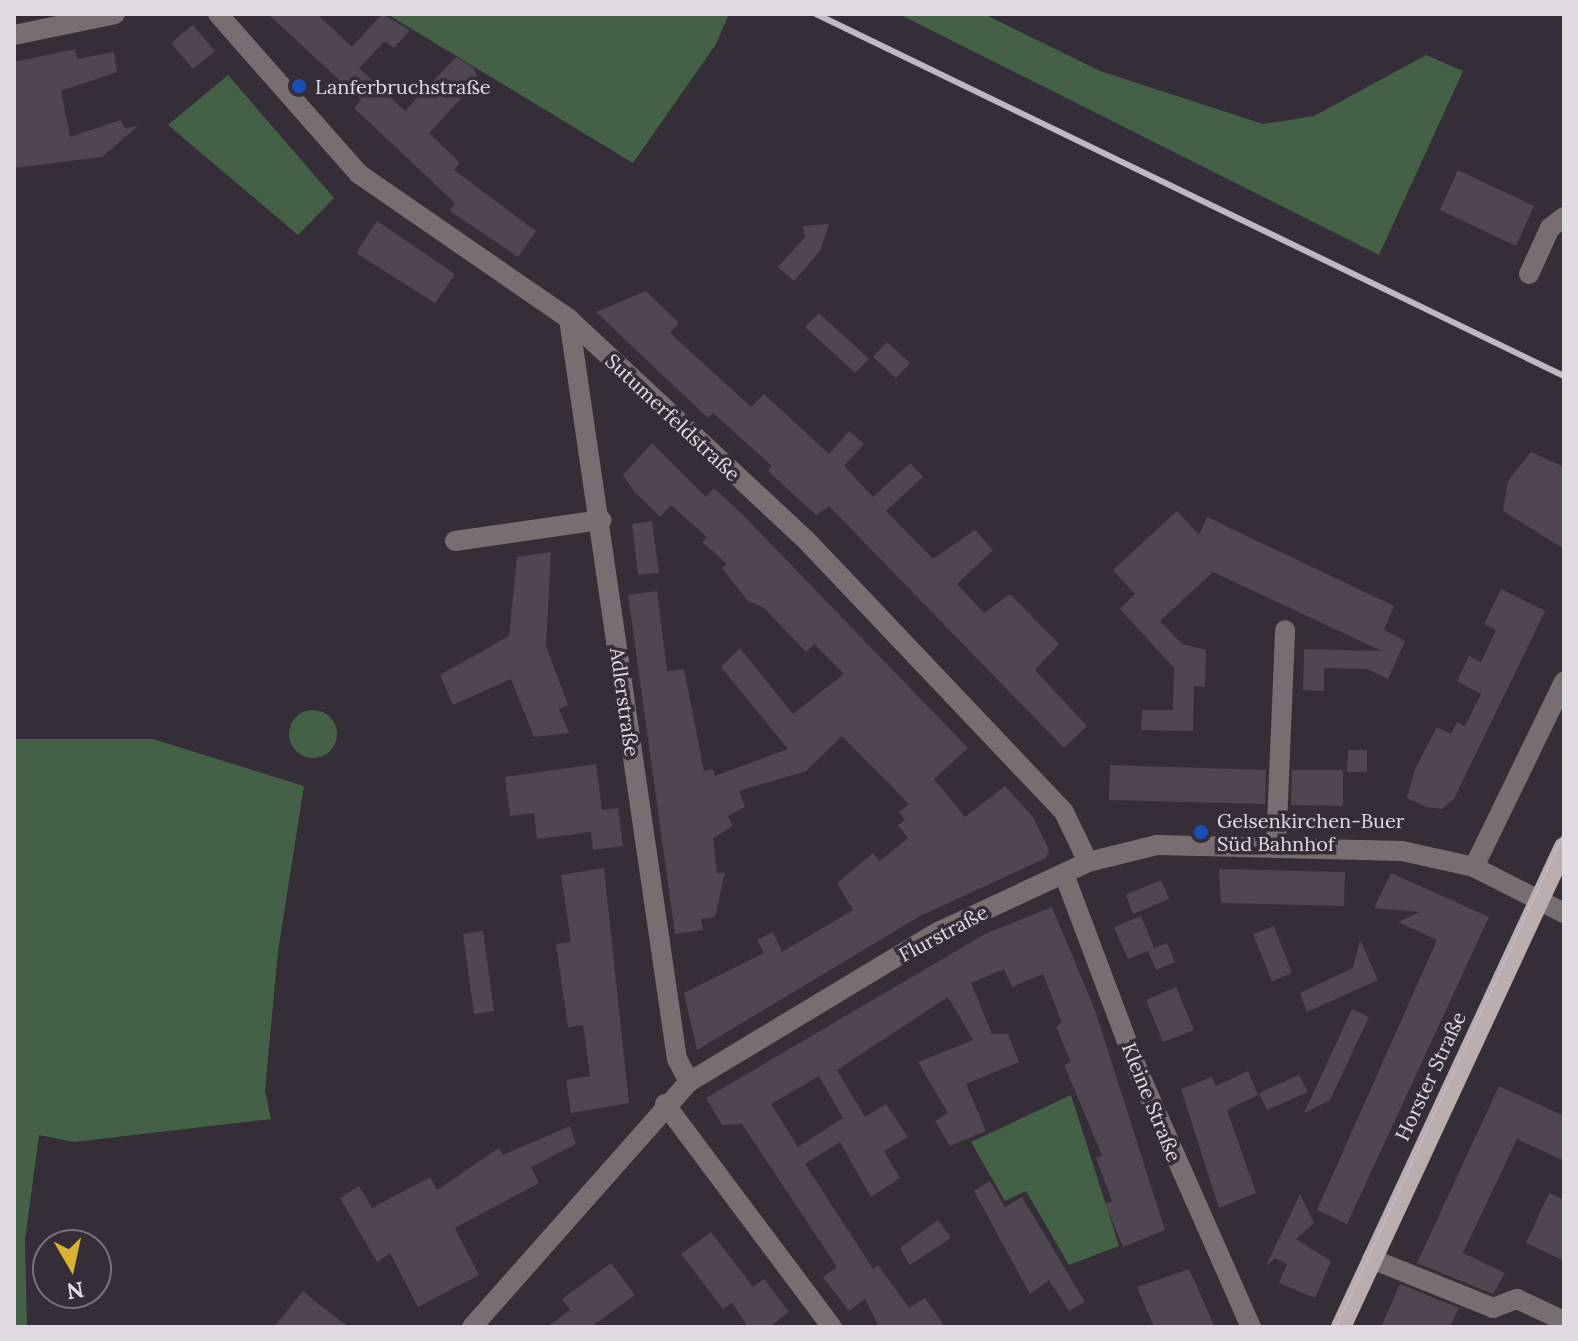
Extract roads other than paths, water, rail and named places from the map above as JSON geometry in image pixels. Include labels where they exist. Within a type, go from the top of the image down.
[{"type":"main road","name":"Horster Straße","points":[[1341,1327],[1564,847]]},
{"type":"street","points":[[14,35],[115,14]]},
{"type":"street","name":"Sutumerfeldstraße","points":[[218,14],[359,174],[569,319],[807,541],[1064,812],[1088,862]]},
{"type":"street","points":[[1529,274],[1550,228],[1564,217]]},
{"type":"street","name":"Adlerstraße","points":[[569,319],[601,520],[677,1059],[689,1082]]},
{"type":"street","points":[[455,541],[601,520]]},
{"type":"street","points":[[1276,848],[1285,630]]},
{"type":"street","points":[[1474,867],[1564,682]]},
{"type":"street","name":"Flurstraße","points":[[472,1327],[665,1104],[689,1082],[938,932],[1088,862],[1157,845],[1402,851],[1474,867],[1564,913]]},
{"type":"street","name":"Kleine Straße","points":[[1064,874],[1138,1071],[1251,1327]]},
{"type":"street","points":[[665,1104],[832,1327]]},
{"type":"street","points":[[1372,1259],[1493,1308],[1517,1299],[1564,1321]]},
{"type":"tram line","points":[[1336,1327],[1564,833]]},
{"type":"railway","points":[[816,14],[1564,376]]},
{"type":"place","name":"Lanferbruchstraße","points":[[299,86]]},
{"type":"place","name":"Gelsenkirchen-Buer Süd Bahnhof","points":[[1201,832]]}]
